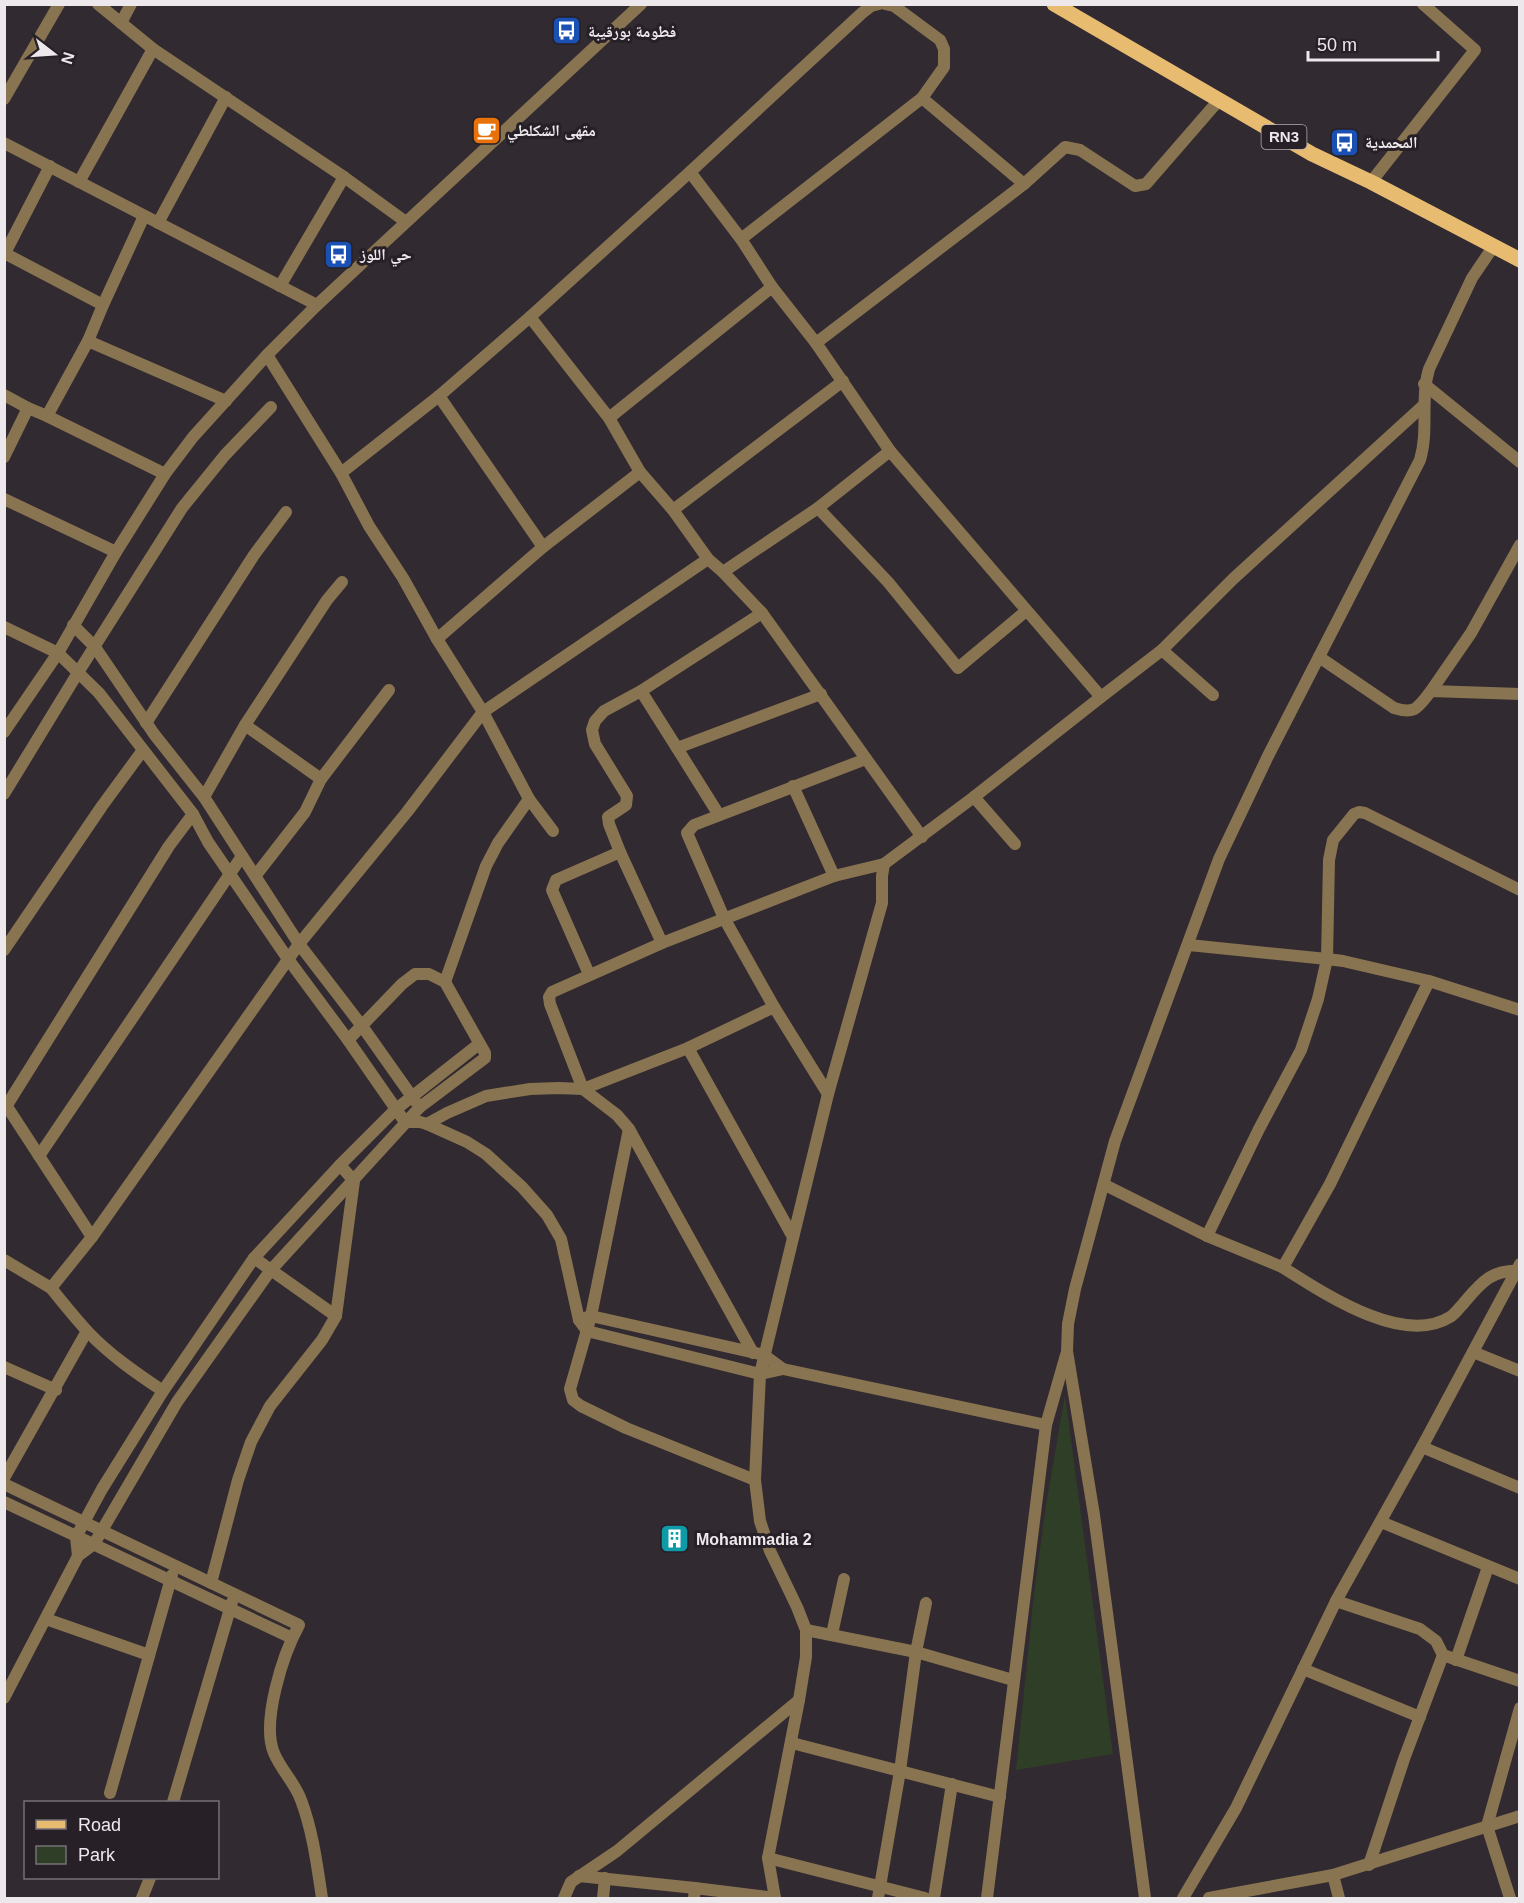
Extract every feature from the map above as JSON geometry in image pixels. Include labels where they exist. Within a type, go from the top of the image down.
[{"type":"main road","name":"RN3","points":[[1054,4],[1312,154],[1371,182],[1520,260]]},
{"type":"street","points":[[4,99],[59,4]]},
{"type":"street","points":[[98,4],[153,49],[344,177],[406,222]]},
{"type":"street","points":[[121,23],[131,4]]},
{"type":"street","points":[[4,732],[58,653],[116,552],[165,474],[193,437],[267,355],[317,305],[641,4]]},
{"type":"street","points":[[340,473],[439,396],[530,317],[862,13],[871,6],[879,4]]},
{"type":"street","points":[[741,239],[922,98],[944,67],[944,49],[940,40],[894,6],[885,4]]},
{"type":"street","points":[[1371,182],[1475,50],[1422,4]]},
{"type":"street","points":[[79,182],[153,49]]},
{"type":"street","points":[[158,223],[226,97]]},
{"type":"street","points":[[922,98],[1024,184]]},
{"type":"street","points":[[816,343],[1024,184],[1065,147],[1080,150],[1136,186],[1142,186],[1219,100]]},
{"type":"street","points":[[4,143],[317,305]]},
{"type":"street","points":[[50,166],[5,254],[103,305]]},
{"type":"street","points":[[690,172],[741,239],[772,287],[816,343],[890,451],[1101,697]]},
{"type":"street","points":[[280,286],[344,177]]},
{"type":"street","points":[[47,416],[88,341],[144,216]]},
{"type":"street","points":[[1145,1899],[1094,1515],[1067,1351],[1068,1324],[1075,1289],[1116,1141],[1219,859],[1268,756],[1420,460],[1425,432],[1424,384],[1429,369],[1472,278],[1493,247]]},
{"type":"street","points":[[609,418],[772,287]]},
{"type":"street","points":[[530,317],[609,418],[640,472],[673,510],[708,559],[762,614],[922,837]]},
{"type":"street","points":[[88,341],[226,401]]},
{"type":"street","points":[[267,355],[483,712],[529,799],[554,831]]},
{"type":"street","points":[[673,510],[843,381]]},
{"type":"street","points":[[1424,384],[1520,462]]},
{"type":"street","points":[[4,395],[165,474]]},
{"type":"street","points":[[439,396],[543,547]]},
{"type":"street","points":[[759,1354],[629,1129],[609,1108],[583,1089],[549,997],[555,990],[724,918],[834,876],[884,864],[974,797],[1162,650],[1233,579],[1424,405]]},
{"type":"street","points":[[4,794],[182,508],[225,455],[271,407]]},
{"type":"street","points":[[4,457],[28,408]]},
{"type":"street","points":[[723,572],[818,508],[890,451]]},
{"type":"street","points":[[437,639],[543,547],[640,472]]},
{"type":"street","points":[[4,499],[116,552]]},
{"type":"street","points":[[818,508],[888,582],[958,668],[1026,611]]},
{"type":"street","points":[[146,723],[254,555],[286,512]]},
{"type":"street","points":[[1319,657],[1394,708],[1406,712],[1416,709],[1471,633],[1520,545]]},
{"type":"street","points":[[51,1288],[92,1237],[299,944],[407,812],[483,712],[708,559]]},
{"type":"street","points":[[204,797],[245,725],[327,600],[342,582]]},
{"type":"street","points":[[662,943],[620,852],[608,820],[610,815],[627,805],[627,796],[595,744],[592,730],[596,720],[604,711],[641,691],[762,614]]},
{"type":"street","points":[[73,626],[95,647],[146,723],[204,797],[299,944],[420,1107],[423,1123]]},
{"type":"street","points":[[4,627],[58,653],[99,693],[193,814],[208,842],[288,959],[405,1122],[423,1123],[467,1142],[486,1154],[522,1187],[547,1215],[561,1239],[579,1320],[587,1331],[760,1374],[783,1369]]},
{"type":"street","points":[[1162,650],[1213,695]]},
{"type":"street","points":[[256,876],[305,812],[321,779],[389,690]]},
{"type":"street","points":[[641,691],[719,815]]},
{"type":"street","points":[[1431,691],[1520,694]]},
{"type":"street","points":[[676,748],[821,694]]},
{"type":"street","points":[[245,725],[321,779]]},
{"type":"street","points":[[4,950],[143,750]]},
{"type":"street","points":[[828,1094],[774,1007],[724,918],[687,833],[694,825],[866,759]]},
{"type":"street","points":[[793,786],[834,876]]},
{"type":"street","points":[[974,797],[1015,844]]},
{"type":"street","points":[[445,982],[486,866],[498,843],[529,799]]},
{"type":"street","points":[[1207,1236],[1259,1129],[1301,1050],[1318,999],[1326,959],[1329,860],[1332,840],[1354,814],[1365,813],[1520,890]]},
{"type":"street","points":[[92,1237],[6,1104],[169,846],[193,814]]},
{"type":"street","points":[[589,975],[552,890],[553,885],[556,880],[620,852]]},
{"type":"street","points":[[39,1156],[242,856]]},
{"type":"street","points":[[579,1876],[605,1878],[694,1893],[775,1898],[768,1858],[792,1743],[806,1657],[806,1630],[770,1551],[760,1521],[755,1480],[759,1354],[793,1237],[828,1094],[882,903],[884,864]]},
{"type":"street","points":[[1189,945],[1343,961],[1429,981],[1520,1010]]},
{"type":"street","points":[[4,1698],[78,1556],[94,1544],[177,1402],[270,1271],[420,1107],[483,1061],[484,1053],[445,982],[429,974],[414,974],[348,1040]]},
{"type":"street","points":[[1282,1267],[1330,1184],[1429,981]]},
{"type":"street","points":[[423,1123],[486,1096],[530,1089],[583,1089],[688,1048],[774,1007]]},
{"type":"street","points":[[78,1556],[76,1537],[85,1521],[163,1391],[254,1258],[340,1165],[395,1110],[479,1044]]},
{"type":"street","points":[[688,1048],[793,1237]]},
{"type":"street","points":[[629,1129],[591,1316],[570,1389],[573,1400],[626,1428],[755,1480]]},
{"type":"street","points":[[211,1583],[238,1480],[251,1442],[270,1406],[322,1340],[336,1316],[354,1181],[340,1165]]},
{"type":"street","points":[[1105,1185],[1207,1236],[1282,1267],[1356,1311],[1401,1324],[1431,1325],[1452,1316],[1482,1282],[1496,1273],[1518,1269]]},
{"type":"street","points":[[254,1258],[336,1316]]},
{"type":"street","points":[[4,1260],[51,1288],[87,1331],[115,1357],[163,1391]]},
{"type":"street","points":[[1183,1899],[1236,1808],[1336,1600],[1381,1522],[1518,1269]]},
{"type":"street","points":[[579,1320],[591,1316],[759,1354],[783,1369],[1046,1425]]},
{"type":"street","points":[[4,1478],[87,1331]]},
{"type":"street","points":[[987,1899],[1046,1425],[1067,1351]]},
{"type":"street","points":[[1473,1352],[1520,1371]]},
{"type":"street","points":[[4,1367],[56,1389]]},
{"type":"street","points":[[1422,1446],[1520,1488]]},
{"type":"street","points":[[4,1484],[299,1625],[285,1651],[269,1732],[273,1751],[300,1797],[310,1826],[321,1899]]},
{"type":"street","points":[[4,1502],[292,1638]]},
{"type":"street","points":[[1381,1522],[1520,1579]]},
{"type":"street","points":[[110,1793],[176,1566]]},
{"type":"street","points":[[1456,1660],[1488,1567]]},
{"type":"street","points":[[831,1634],[844,1579]]},
{"type":"street","points":[[174,1801],[235,1595]]},
{"type":"street","points":[[1336,1600],[1420,1629],[1436,1641],[1443,1655],[1520,1681]]},
{"type":"street","points":[[879,1893],[900,1771],[916,1652],[926,1603]]},
{"type":"street","points":[[46,1619],[149,1655]]},
{"type":"street","points":[[806,1630],[916,1652],[1013,1680]]},
{"type":"street","points":[[1369,1865],[1443,1655]]},
{"type":"street","points":[[1303,1669],[1420,1717]]},
{"type":"street","points":[[564,1899],[566,1889],[571,1882],[617,1851],[799,1700]]},
{"type":"street","points":[[1510,1899],[1487,1826],[1519,1716]]},
{"type":"street","points":[[792,1743],[1000,1797]]},
{"type":"street","points":[[934,1899],[952,1784]]},
{"type":"street","points":[[1209,1899],[1333,1875],[1520,1816]]},
{"type":"street","points":[[768,1858],[879,1893],[925,1899]]},
{"type":"street","points":[[1333,1875],[1339,1899]]},
{"type":"street","points":[[603,1899],[605,1878]]},
{"type":"street","points":[[142,1899],[150,1879]]},
{"type":"green space","points":[[1065,1395],[1113,1754],[1016,1770],[1034,1593]]},
{"type":"place","name":"فطومة بورقيبة","points":[[567,31]]},
{"type":"place","name":"مقهى الشكلطي","points":[[486,130]]},
{"type":"place","name":"المحمدية","points":[[1344,142]]},
{"type":"place","name":"حي اللوز","points":[[339,254]]},
{"type":"place","name":"Mohammadia 2","points":[[675,1539]]}]
